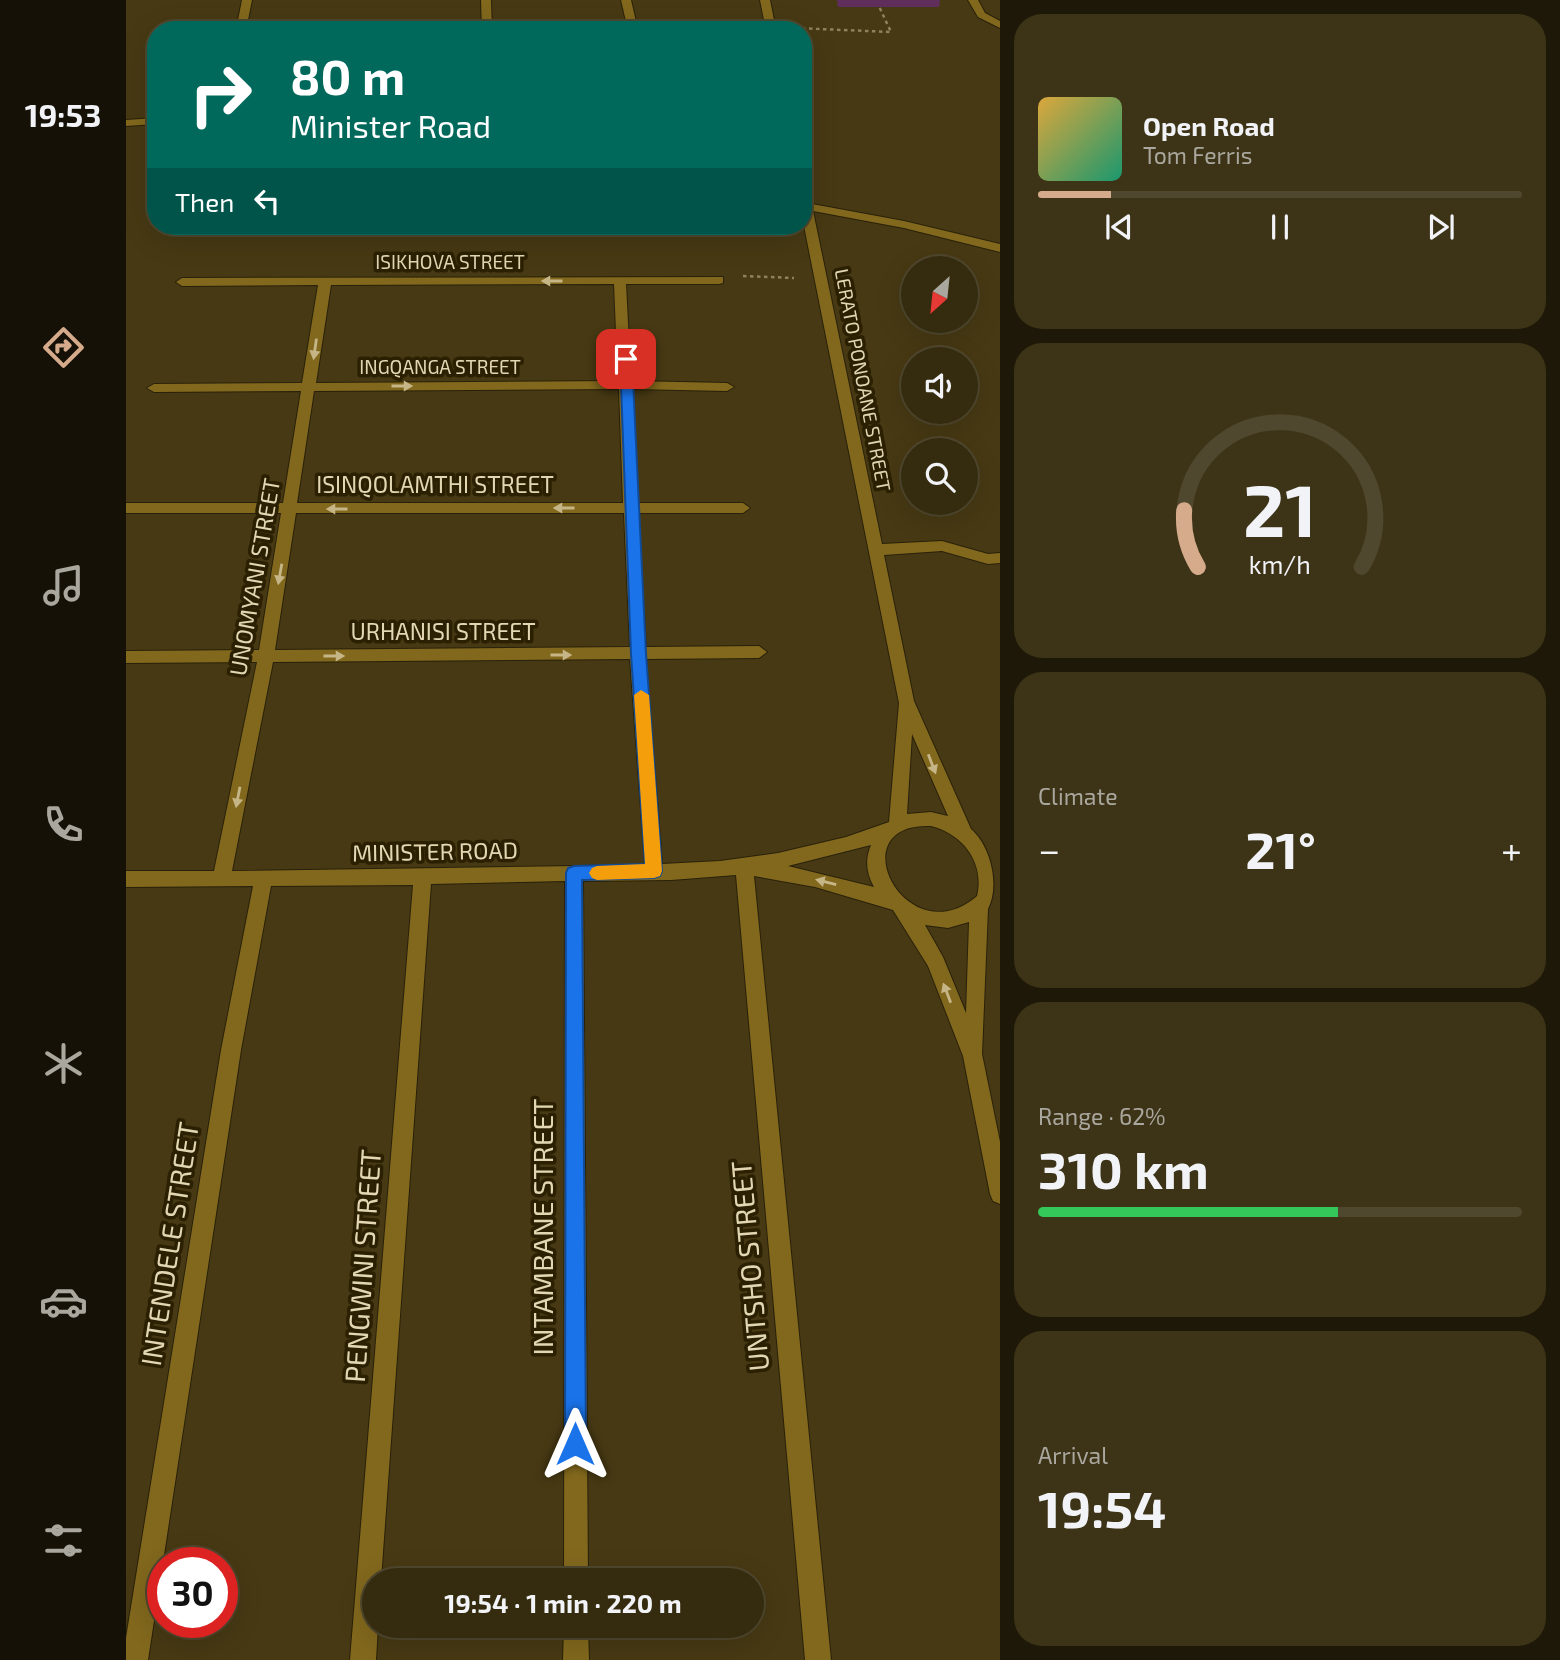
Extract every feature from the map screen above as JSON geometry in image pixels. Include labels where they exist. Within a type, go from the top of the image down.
[{"type":"street","points":[[243,21],[247,0]]},
{"type":"street","points":[[486,0],[487,21]]},
{"type":"street","points":[[626,0],[631,21]]},
{"type":"street","points":[[765,0],[769,21]]},
{"type":"street","points":[[973,0],[981,15],[1000,25]]},
{"type":"street","points":[[126,123],[147,122]]},
{"type":"street","points":[[812,208],[868,215],[929,228],[1000,248]]},
{"type":"street","name":"LERATO PONOANE STREET","points":[[812,232],[906,701],[962,829]]},
{"type":"street","name":"ISIKHOVA STREET","points":[[182,282],[719,280]]},
{"type":"street","name":"UNOMYANI STREET","points":[[221,878],[266,656],[325,281]]},
{"type":"street","points":[[620,281],[638,654],[654,871]]},
{"type":"street","name":"INGQANGA STREET","points":[[154,388],[627,385],[727,387]]},
{"type":"street","name":"ISINQOLAMTHI STREET","points":[[126,508],[743,508]]},
{"type":"street","points":[[876,550],[942,546],[988,559],[1000,558]]},
{"type":"street","name":"URHANISI STREET","points":[[126,657],[759,652]]},
{"type":"street","name":"LERATO PONOANE STREET","points":[[891,828],[906,701]]},
{"type":"street","points":[[973,1056],[976,1021],[975,963],[989,901],[991,850],[962,829],[946,822],[912,819],[891,828],[876,846],[876,877],[918,930],[936,963],[973,1056],[1000,1194]]},
{"type":"street","name":"MINISTER ROAD","points":[[126,879],[423,877],[744,866],[837,847],[891,828]]},
{"type":"street","name":"MINISTER ROAD","points":[[744,866],[815,879],[896,903]]},
{"type":"street","name":"UNTSHO STREET","points":[[744,866],[818,1660]]},
{"type":"street","name":"INTAMBANE STREET","points":[[574,873],[576,1568]]},
{"type":"street","name":"PENGWINI STREET","points":[[363,1660],[423,877]]},
{"type":"street","name":"INTENDELE STREET","points":[[135,1660],[231,1050],[263,880]]},
{"type":"street","points":[[896,903],[918,915],[951,919],[989,901]]},
{"type":"street","points":[[576,1638],[576,1660]]},
{"type":"path","points":[[812,29],[891,32],[876,0]]},
{"type":"path","points":[[719,280],[724,276],[802,279]]},
{"type":"slow traffic","points":[[597,873],[654,871],[641,695]]},
{"type":"route","points":[[575,1444],[574,873],[654,871],[638,654],[626,359]]}]
